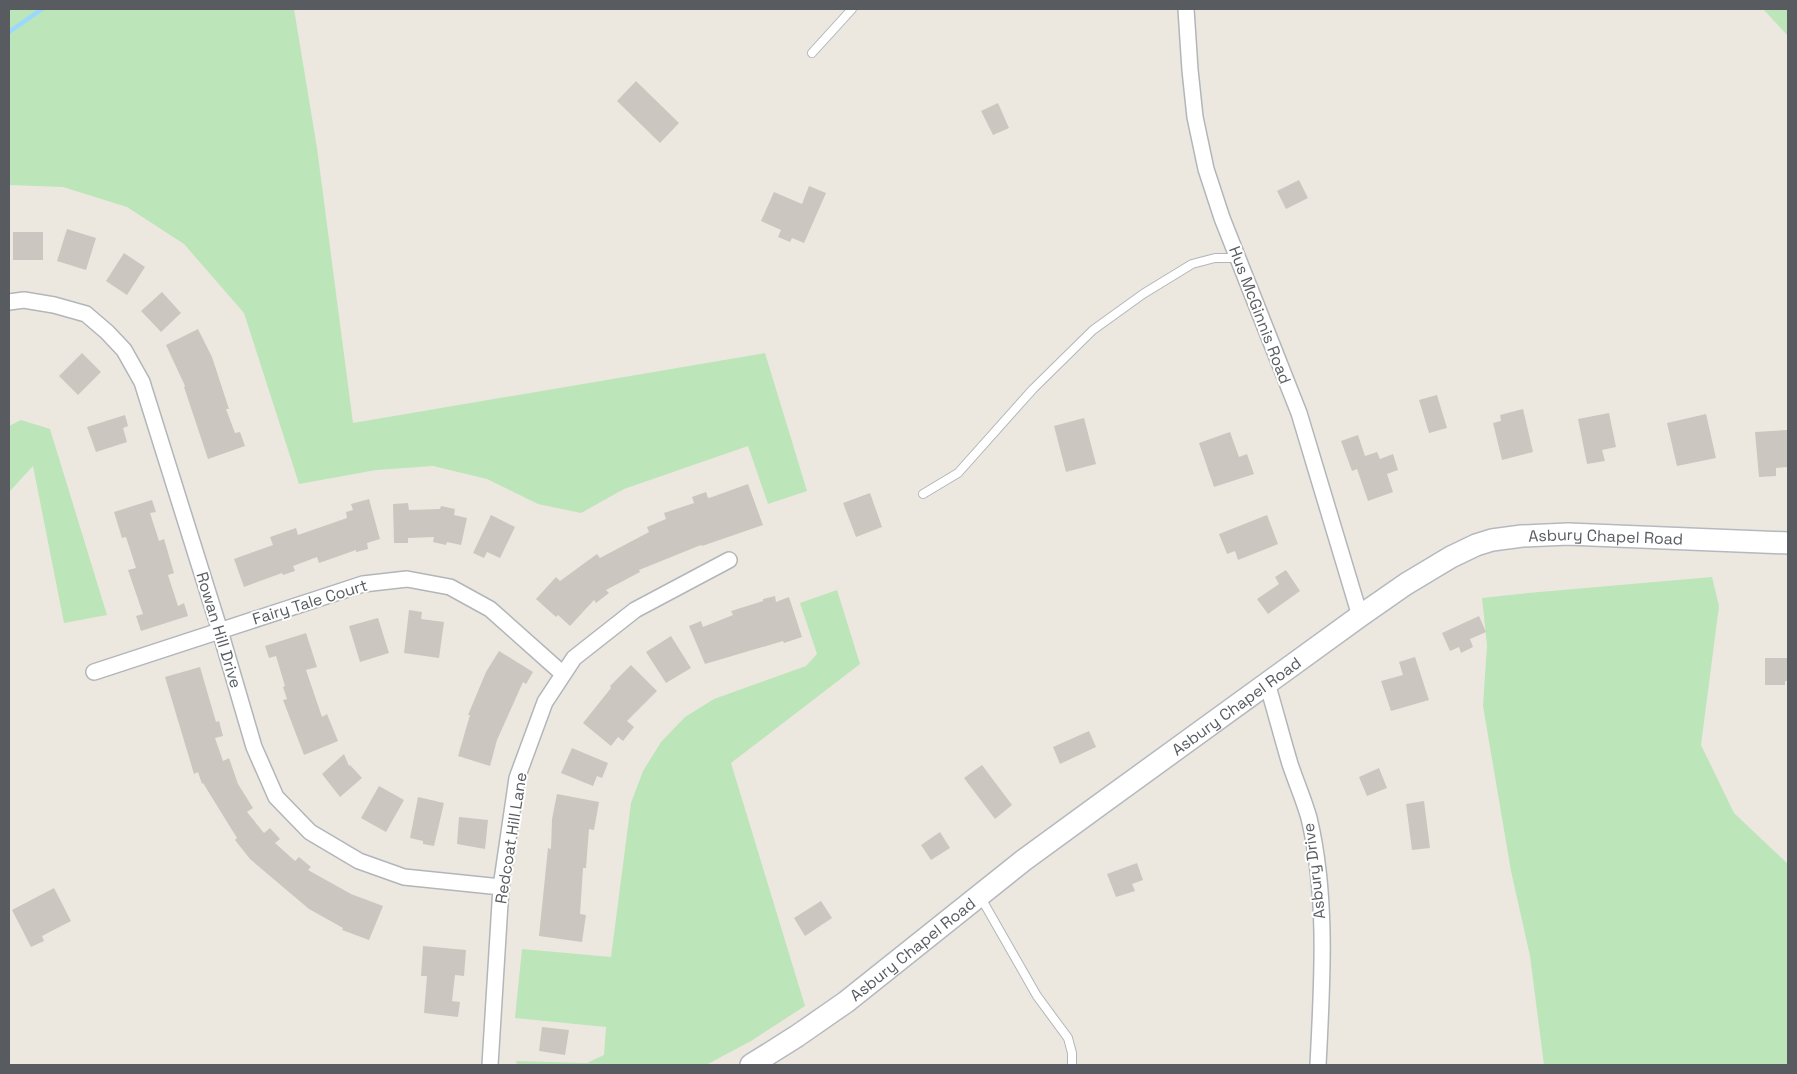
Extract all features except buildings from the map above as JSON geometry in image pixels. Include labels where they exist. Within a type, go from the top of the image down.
[{"type":"main road","name":"Asbury Chapel Road","points":[[751,1065],[846,1002],[1090,811],[1360,616],[1406,584],[1451,557],[1476,545],[1492,540],[1522,536],[1568,534],[1788,543]]},
{"type":"street","name":"Hus McGinnis Road","points":[[1186,9],[1190,70],[1200,144],[1222,218],[1299,413],[1360,616]]},
{"type":"street","name":"Rowan Hill Drive","points":[[9,302],[24,300],[86,314],[124,350],[142,382],[220,631],[254,747],[276,797],[310,832],[359,861],[404,877],[501,887]]},
{"type":"street","name":"Redcoat Hill Lane","points":[[490,1065],[501,887],[517,778],[545,702],[574,658],[635,610],[729,560]]},
{"type":"street","name":"Fairy Tale Court","points":[[94,672],[363,584],[406,579],[450,587],[490,609],[563,674]]},
{"type":"street","name":"Asbury Drive","points":[[1267,683],[1308,818],[1315,852],[1321,924],[1321,1010],[1318,1065]]},
{"type":"lane","points":[[812,52],[852,9]]},
{"type":"lane","points":[[923,494],[958,473],[1034,389],[1093,330],[1143,294],[1192,264],[1215,258],[1238,258]]},
{"type":"lane","points":[[980,896],[1037,996],[1068,1038],[1072,1053],[1072,1065]]},
{"type":"green space","points":[[9,9],[294,9],[317,148],[353,423],[765,353],[807,491],[768,504],[748,446],[624,489],[581,513],[538,504],[487,479],[433,466],[376,470],[299,484],[244,313],[184,244],[127,207],[63,187],[9,185]]},
{"type":"green space","points":[[1763,9],[1788,9],[1788,36]]},
{"type":"green space","points":[[21,420],[50,429],[107,615],[64,623],[33,466],[9,492],[9,426]]},
{"type":"green space","points":[[1712,577],[1719,606],[1701,745],[1734,813],[1788,864],[1788,1065],[1544,1065],[1530,956],[1511,871],[1483,706],[1487,645],[1482,598]]},
{"type":"green space","points":[[837,590],[860,664],[731,763],[805,1006],[751,1041],[706,1065],[517,1065],[516,1061],[587,1063],[604,1055],[606,1027],[515,1018],[522,949],[611,957],[631,803],[643,771],[661,742],[685,717],[714,699],[806,666],[817,654],[800,603]]},
{"type":"waterway","points":[[9,32],[42,9]]}]
